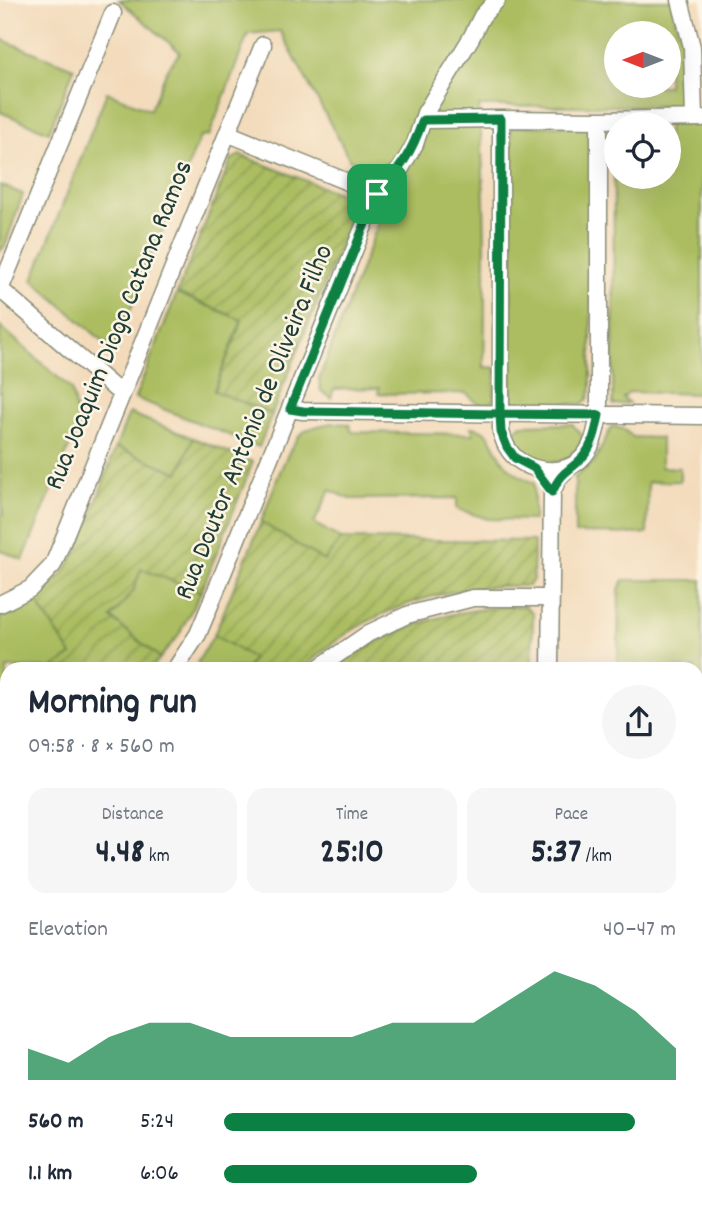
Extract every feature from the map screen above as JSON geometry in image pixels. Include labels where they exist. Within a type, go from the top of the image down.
[{"type":"street","points":[[227,133],[377,194],[400,170],[415,144],[423,120],[482,16],[497,0]]},
{"type":"street","points":[[423,120],[698,118],[692,47],[680,0]]},
{"type":"street","points":[[113,13],[0,290],[120,393]]},
{"type":"street","name":"Rua Joaquim Diogo Catana Ramos","points":[[2,597],[30,589],[53,565],[120,393],[263,45]]},
{"type":"street","points":[[501,119],[501,432],[515,458],[534,468],[552,471],[570,467]]},
{"type":"street","points":[[550,662],[552,492],[559,477],[581,460],[590,447],[599,415],[599,120]]},
{"type":"street","name":"Rua Doutor António de Oliveira Filho","points":[[187,660],[377,194]]},
{"type":"street","points":[[290,409],[702,416]]},
{"type":"street","points":[[534,468],[552,492]]},
{"type":"street","points":[[327,662],[369,633],[407,615],[473,598],[551,598]]},
{"type":"green space","points":[[119,0],[671,0],[676,21],[604,21],[604,98],[681,98],[681,33],[684,37],[689,102],[680,106],[479,106],[485,236],[484,367],[496,368],[492,403],[478,404],[466,393],[378,394],[379,388],[334,389],[331,398],[321,391],[319,379],[378,224],[404,175],[386,163],[377,171],[350,160],[280,31],[248,34],[209,136],[200,137],[114,351],[33,280],[107,92],[150,110],[167,70],[180,52]]},
{"type":"green space","points":[[0,39],[74,68],[49,132],[0,112]]},
{"type":"green space","points":[[702,123],[702,398],[699,394],[630,392],[623,398],[629,403],[613,405],[614,189],[681,189],[681,124]]},
{"type":"green space","points":[[592,125],[591,389],[588,399],[582,404],[516,402],[511,399],[511,127]]},
{"type":"green space","points":[[240,155],[348,197],[355,209],[272,414],[214,391],[242,320],[177,293],[231,160]]},
{"type":"green space","points":[[0,185],[23,194],[5,246],[0,251]]},
{"type":"green space","points":[[177,293],[242,320],[214,390],[272,414],[259,447],[135,398]]},
{"type":"green space","points":[[0,326],[71,389],[79,423],[23,560],[0,550],[0,516],[3,515],[0,472]]},
{"type":"green space","points":[[129,413],[193,438],[179,473],[116,447]]},
{"type":"green space","points":[[332,423],[349,424],[352,432],[474,434],[471,427],[478,428],[492,440],[508,467],[534,483],[534,520],[488,519],[457,509],[457,498],[350,499],[330,490],[314,523],[341,539],[324,561],[261,522],[286,459],[298,437],[308,429]]},
{"type":"green space","points":[[572,424],[583,436],[578,448],[561,461],[540,461],[522,449],[515,439],[516,430],[522,425]]},
{"type":"green space","points":[[612,426],[623,429],[633,437],[661,438],[661,467],[680,468],[680,481],[648,482],[647,534],[575,533],[575,477],[594,462]]},
{"type":"green space","points":[[193,438],[253,462],[201,592],[141,569],[133,591],[111,618],[160,658],[156,662],[62,662],[72,655],[35,600],[63,573],[79,546],[116,447],[179,473]]},
{"type":"green space","points":[[261,522],[324,561],[341,539],[534,541],[533,580],[528,586],[467,589],[407,604],[352,630],[311,662],[251,662],[253,658],[214,635]]},
{"type":"green space","points":[[141,568],[201,592],[178,636],[160,658],[111,618],[133,591]]},
{"type":"green space","points":[[624,580],[702,580],[702,662],[618,662],[619,589]]},
{"type":"green space","points":[[35,600],[72,655],[62,662],[0,662],[0,617],[16,614]]},
{"type":"green space","points":[[525,606],[533,613],[532,662],[344,662],[402,630],[449,615]]},
{"type":"green space","points":[[214,635],[253,658],[251,662],[198,661]]},
{"type":"route","points":[[377,194],[290,409],[500,414],[501,432],[507,447],[515,458],[534,468],[552,492],[559,477],[581,460],[590,447],[599,415],[500,414],[501,119],[423,120],[415,144],[400,170],[377,194]]}]
